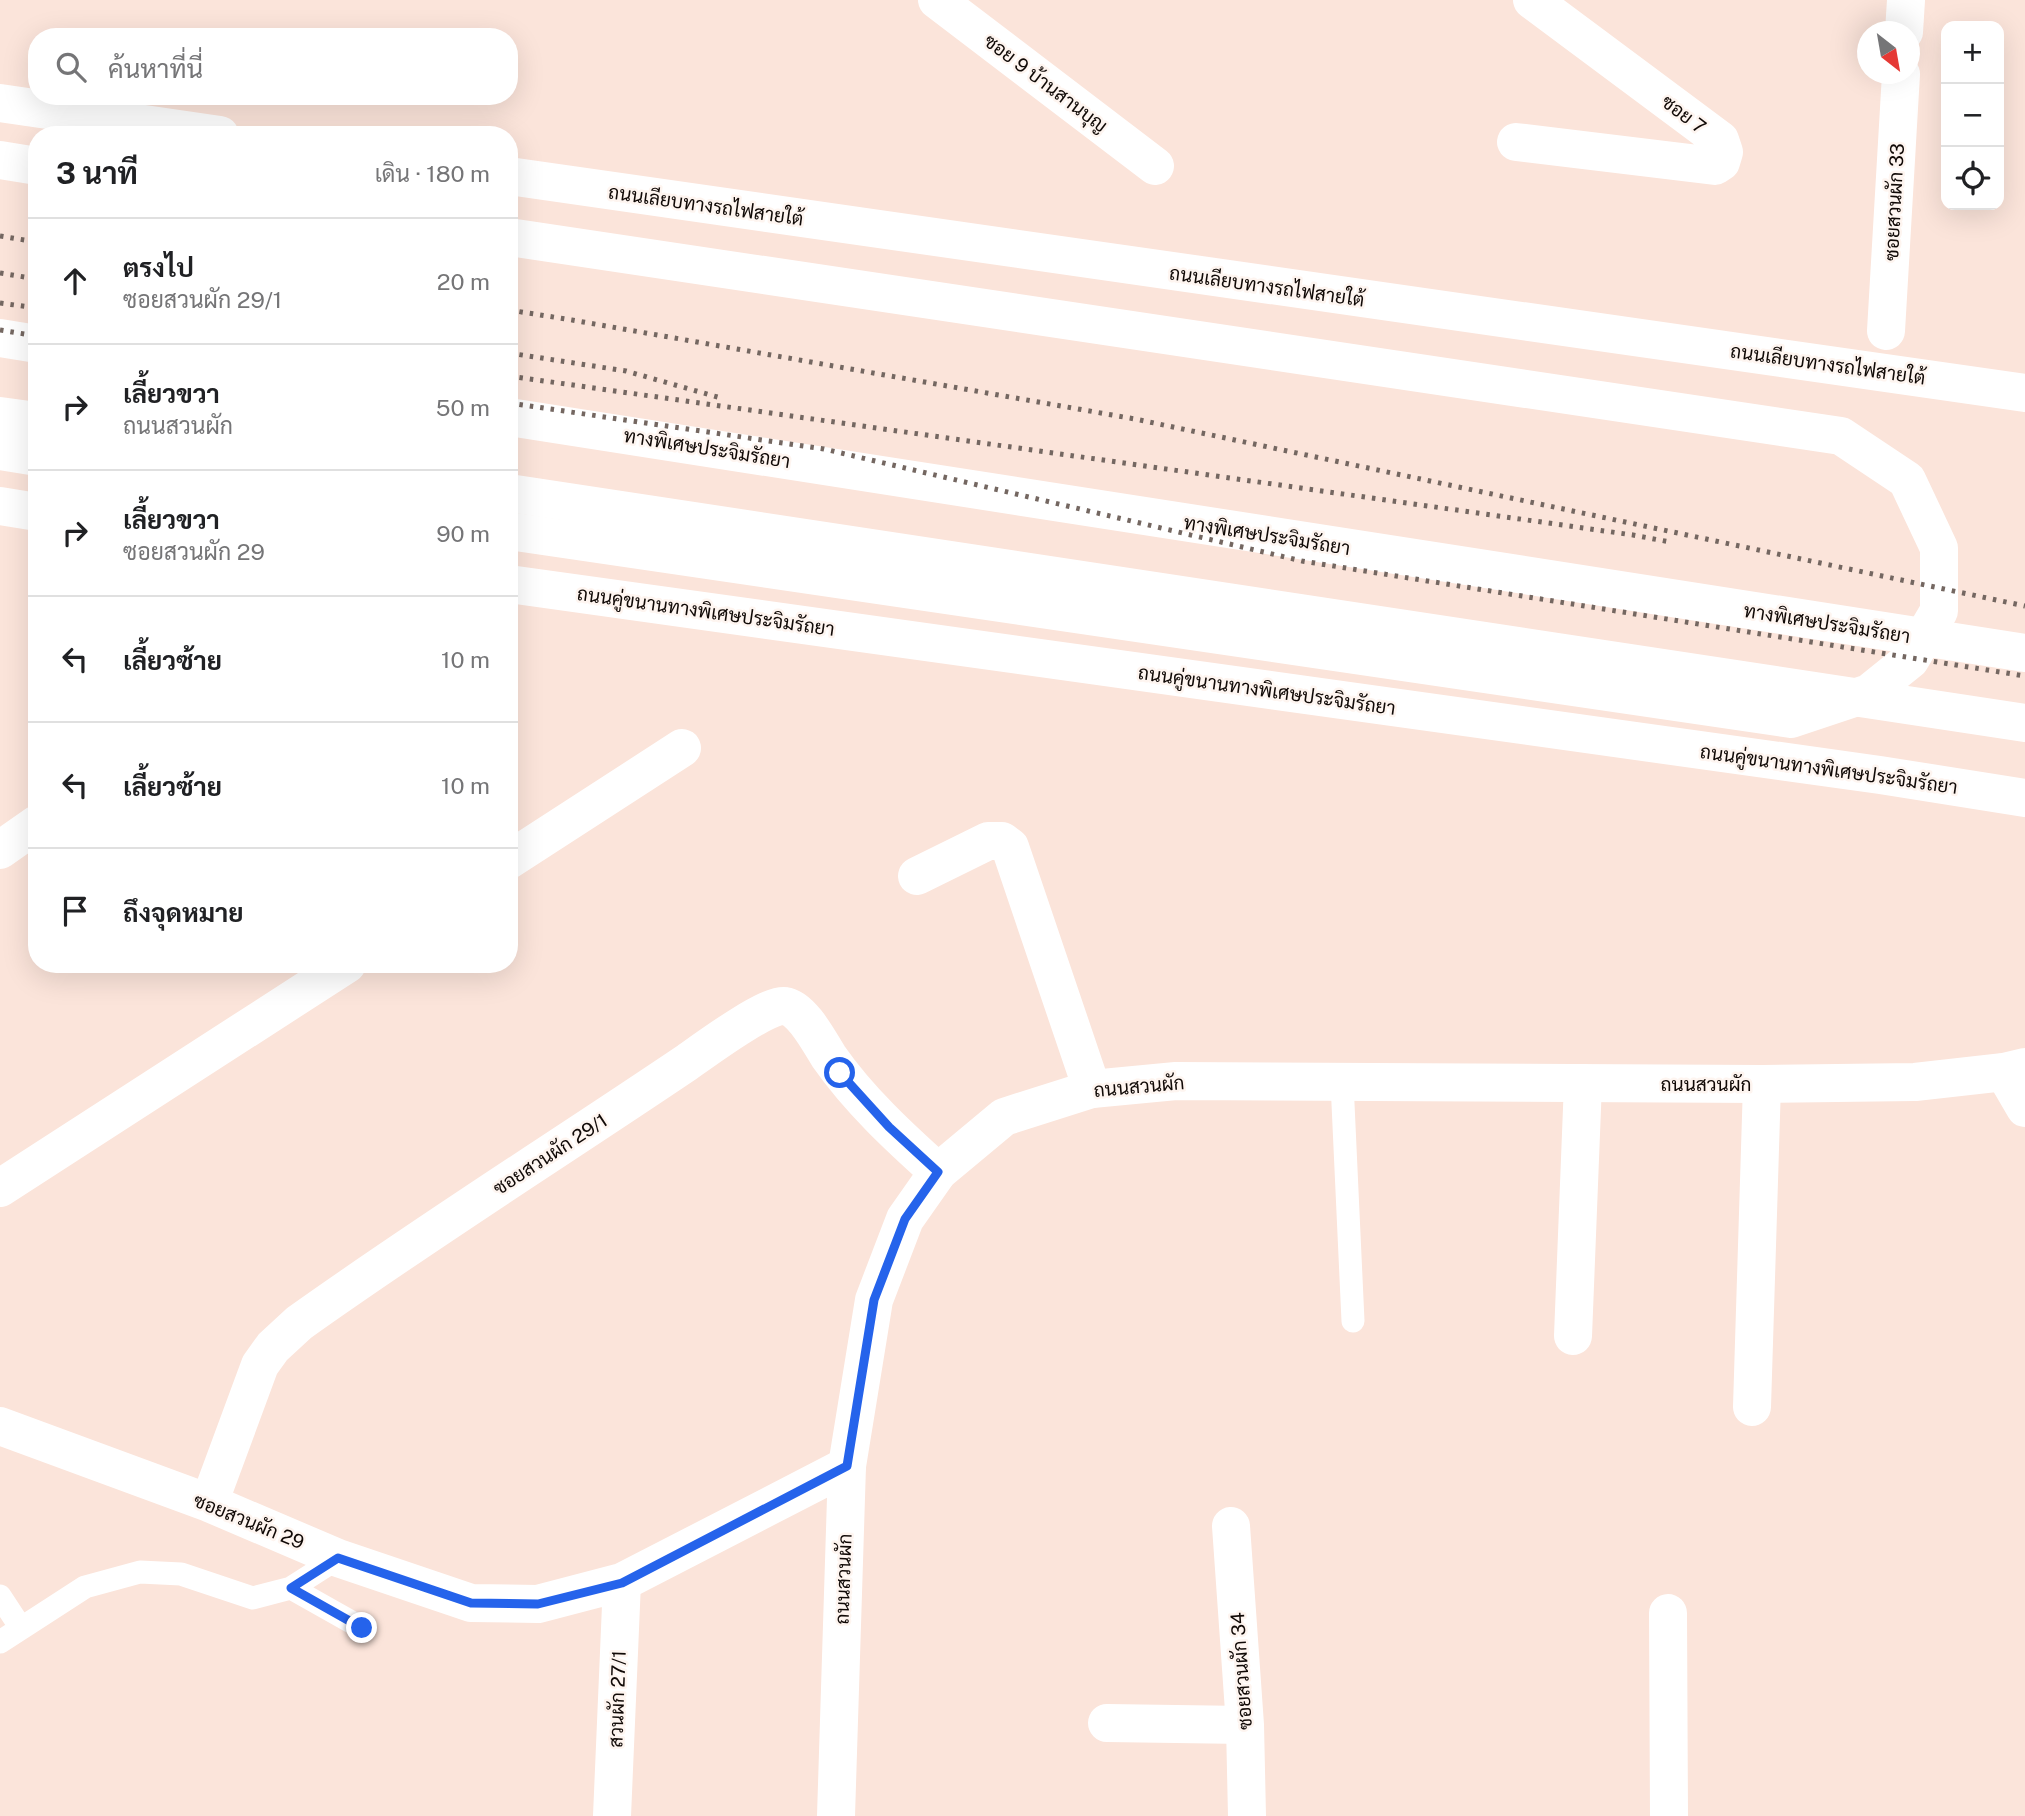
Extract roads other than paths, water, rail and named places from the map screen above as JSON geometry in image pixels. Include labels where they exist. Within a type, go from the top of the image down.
[{"type":"main road","name":"ซอย 9 บ้านสานบุญ","points":[[937,0],[1155,166]]},
{"type":"main road","name":"ซอย 7","points":[[1516,142],[1715,166],[1721,162],[1724,152],[1720,140],[1532,0]]},
{"type":"main road","points":[[1905,21],[1906,0]]},
{"type":"main road","name":"ซอยสวนผัก 33","points":[[1886,331],[1901,84]]},
{"type":"main road","points":[[0,103],[158,126]]},
{"type":"main road","points":[[0,160],[28,165]]},
{"type":"main road","name":"ถนนเลียบทางรถไฟสายใต้","points":[[518,177],[2025,393]]},
{"type":"main road","points":[[518,238],[1841,436],[1907,480],[1939,548],[1939,611],[1910,660],[1869,693],[1791,719],[518,532]]},
{"type":"main road","points":[[0,338],[28,343]]},
{"type":"main road","points":[[0,416],[28,420]]},
{"type":"main road","name":"ทางพิเศษประจิมรัถยา","points":[[518,418],[2025,653]]},
{"type":"main road","points":[[0,451],[28,456]]},
{"type":"main road","points":[[518,494],[2025,723]]},
{"type":"main road","points":[[0,506],[28,511]]},
{"type":"main road","name":"ถนนคู่ขนานทางพิเศษประจิมรัถยา","points":[[518,585],[1880,775],[2025,798]]},
{"type":"main road","points":[[518,854],[682,748]]},
{"type":"main road","points":[[0,850],[28,830]]},
{"type":"main road","points":[[917,876],[988,841],[1002,841],[1010,848],[1092,1089]]},
{"type":"main road","points":[[0,1188],[333,973]]},
{"type":"main road","name":"ซอยสวนผัก 29/1","points":[[209,1503],[260,1365],[273,1347],[299,1323],[771,1008],[785,1005],[798,1012],[840,1073],[889,1127],[938,1172]]},
{"type":"main road","points":[[2014,1069],[2025,1108]]},
{"type":"main road","name":"ถนนสวนผัก","points":[[836,1816],[847,1466],[874,1300],[905,1219],[938,1172],[1004,1117],[1092,1089],[1176,1081],[1762,1084],[1915,1082],[2014,1069]]},
{"type":"main road","points":[[1573,1336],[1583,1083]]},
{"type":"main road","points":[[1752,1407],[1762,1084]]},
{"type":"main road","name":"ซอยสวนผัก 29","points":[[0,1426],[209,1503],[338,1558],[471,1603],[538,1604],[622,1583],[847,1466]]},
{"type":"main road","name":"ซอยสวนผัก 34","points":[[1231,1526],[1245,1725],[1247,1816]]},
{"type":"main road","name":"สวนผัก 27/1","points":[[612,1816],[622,1583]]},
{"type":"main road","points":[[1668,1613],[1669,1816]]},
{"type":"main road","points":[[1107,1723],[1245,1725]]},
{"type":"lane","points":[[1342,1082],[1353,1321]]},
{"type":"lane","points":[[0,1642],[85,1587],[140,1572],[181,1574],[253,1598],[291,1588],[338,1558]]},
{"type":"lane","points":[[291,1588],[362,1628]]},
{"type":"lane","points":[[0,1596],[21,1628]]},
{"type":"railway","points":[[0,236],[28,241]]},
{"type":"railway","points":[[0,273],[28,278]]},
{"type":"railway","points":[[0,303],[28,307]]},
{"type":"railway","points":[[518,311],[1135,419],[2025,606]]},
{"type":"railway","points":[[0,330],[28,335]]},
{"type":"railway","points":[[518,354],[626,371],[721,398]]},
{"type":"railway","points":[[518,377],[1670,542]]},
{"type":"railway","points":[[518,404],[824,449],[1302,561],[2025,676]]}]
